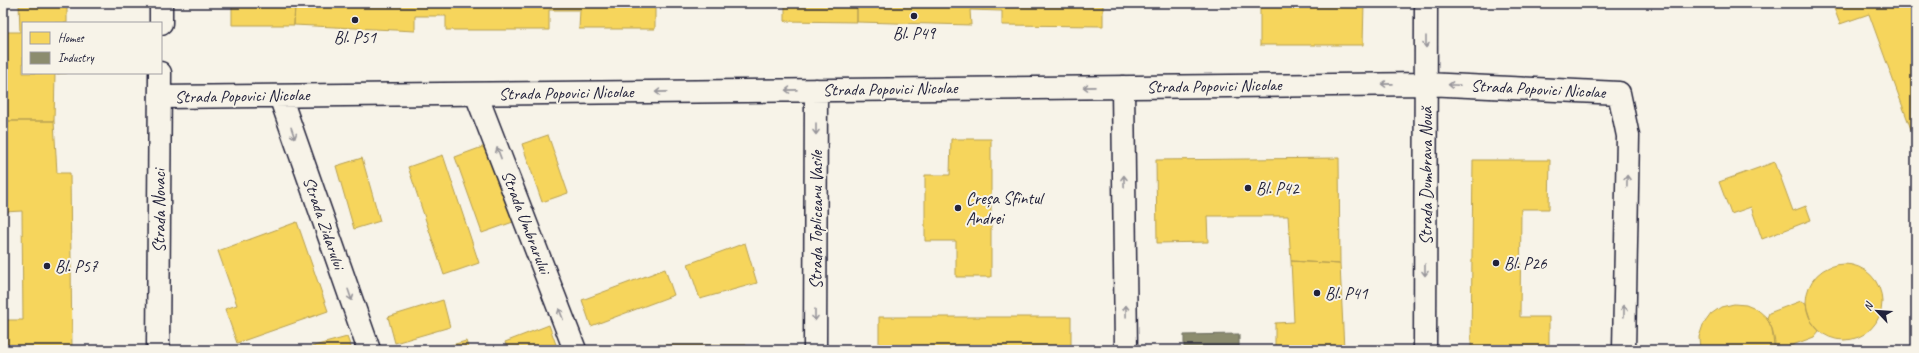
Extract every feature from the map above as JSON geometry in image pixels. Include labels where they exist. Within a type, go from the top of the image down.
[{"type":"street","points":[[161,3],[161,22]]},
{"type":"street","name":"Strada Dumbrava Nouă","points":[[1425,350],[1426,3]]},
{"type":"street","name":"Strada Novaci","points":[[158,350],[160,74]]},
{"type":"street","name":"Strada Popovici Nicolae","points":[[160,97],[1426,84],[1619,93],[1628,136],[1624,350]]},
{"type":"street","points":[[1123,87],[1126,350]]},
{"type":"street","name":"Strada Topliceanu Vasile","points":[[815,350],[816,90]]},
{"type":"street","name":"Strada Umbrarului","points":[[476,94],[575,350]]},
{"type":"street","name":"Strada Zidarului","points":[[280,96],[369,350]]},
{"type":"building: Homes","points":[[19,3],[67,3],[67,22],[22,22],[22,74],[55,74],[54,121],[3,121],[3,32],[20,32]]},
{"type":"building: Homes","points":[[232,3],[295,3],[294,25],[232,25]]},
{"type":"building: Homes","name":"Bl. P51","points":[[295,3],[655,3],[655,29],[579,29],[580,10],[549,10],[549,30],[446,30],[446,16],[415,16],[415,31],[294,25]]},
{"type":"building: Homes","points":[[785,3],[857,3],[857,22],[785,21]]},
{"type":"building: Homes","name":"Bl. P49","points":[[857,3],[1103,3],[1103,26],[1002,25],[1002,11],[970,10],[971,25],[857,22]]},
{"type":"building: Homes","points":[[1260,3],[1364,3],[1363,45],[1260,45]]},
{"type":"building: Homes","points":[[1832,3],[1916,3],[1916,130],[1912,132],[1869,14],[1840,24]]},
{"type":"building: Homes","name":"Bl. P57","points":[[3,121],[54,121],[57,173],[70,173],[72,350],[3,350],[3,320],[23,320],[22,211],[4,212]]},
{"type":"building: Homes","points":[[548,135],[568,193],[542,202],[522,144]]},
{"type":"building: Homes","name":"Creșa Sfîntul Andrei","points":[[951,139],[991,139],[991,277],[956,277],[956,241],[925,241],[925,175],[950,175]]},
{"type":"building: Homes","points":[[485,146],[513,222],[482,233],[455,157]]},
{"type":"building: Homes","points":[[443,155],[479,263],[444,275],[408,167]]},
{"type":"building: Homes","points":[[362,158],[380,221],[354,229],[336,166]]},
{"type":"building: Homes","name":"Bl. P42","points":[[1339,158],[1340,264],[1291,261],[1288,216],[1207,216],[1208,242],[1157,243],[1156,160]]},
{"type":"building: Homes","name":"Bl. P26","points":[[1473,160],[1550,160],[1549,209],[1521,209],[1520,317],[1549,317],[1549,350],[1471,350]]},
{"type":"building: Homes","points":[[1775,162],[1793,211],[1806,206],[1811,220],[1762,239],[1751,207],[1731,214],[1719,182]]},
{"type":"building: Homes","points":[[297,222],[328,311],[237,343],[225,309],[237,305],[218,251]]},
{"type":"building: Homes","points":[[745,243],[757,283],[700,299],[688,264]]},
{"type":"building: Homes","name":"Bl. P41","points":[[1291,261],[1340,264],[1344,350],[1275,350],[1275,323],[1294,322]]},
{"type":"building: Homes","points":[[1844,264],[1858,267],[1871,275],[1879,288],[1882,302],[1879,316],[1871,329],[1858,337],[1844,340],[1830,337],[1817,329],[1809,316],[1806,302],[1809,288],[1817,275],[1830,267]]},
{"type":"building: Homes","points":[[665,269],[674,295],[591,326],[582,300]]},
{"type":"building: Homes","points":[[443,300],[450,327],[395,343],[388,317]]},
{"type":"building: Homes","points":[[1801,301],[1806,303],[1811,321],[1819,331],[1814,337],[1782,349],[1774,346],[1772,329],[1767,318],[1769,313]]},
{"type":"building: Homes","points":[[1734,304],[1746,305],[1758,310],[1767,318],[1772,329],[1775,342],[1774,350],[1700,350],[1699,337],[1703,325],[1711,314],[1721,307]]},
{"type":"building: Homes","points":[[879,317],[1071,317],[1071,350],[879,350]]},
{"type":"building: Homes","points":[[549,325],[558,350],[508,350],[505,342]]},
{"type":"building: Homes","points":[[347,337],[352,350],[315,350],[314,346]]},
{"type":"building: Homes","points":[[466,341],[469,350],[434,350]]},
{"type":"building: Homes","points":[[642,345],[746,345],[746,350],[642,350]]},
{"type":"building: Homes","points":[[314,346],[315,350],[303,350]]},
{"type":"building: Industry","points":[[1239,334],[1239,350],[1184,350],[1184,335]]},
{"type":"place","name":"Bl. P49","points":[[914,16]]},
{"type":"place","name":"Bl. P51","points":[[355,20]]},
{"type":"place","name":"Bl. P42","points":[[1248,188]]},
{"type":"place","name":"Creșa Sfîntul Andrei","points":[[958,208]]},
{"type":"place","name":"Bl. P26","points":[[1496,263]]},
{"type":"place","name":"Bl. P57","points":[[47,266]]},
{"type":"place","name":"Bl. P41","points":[[1317,293]]}]
